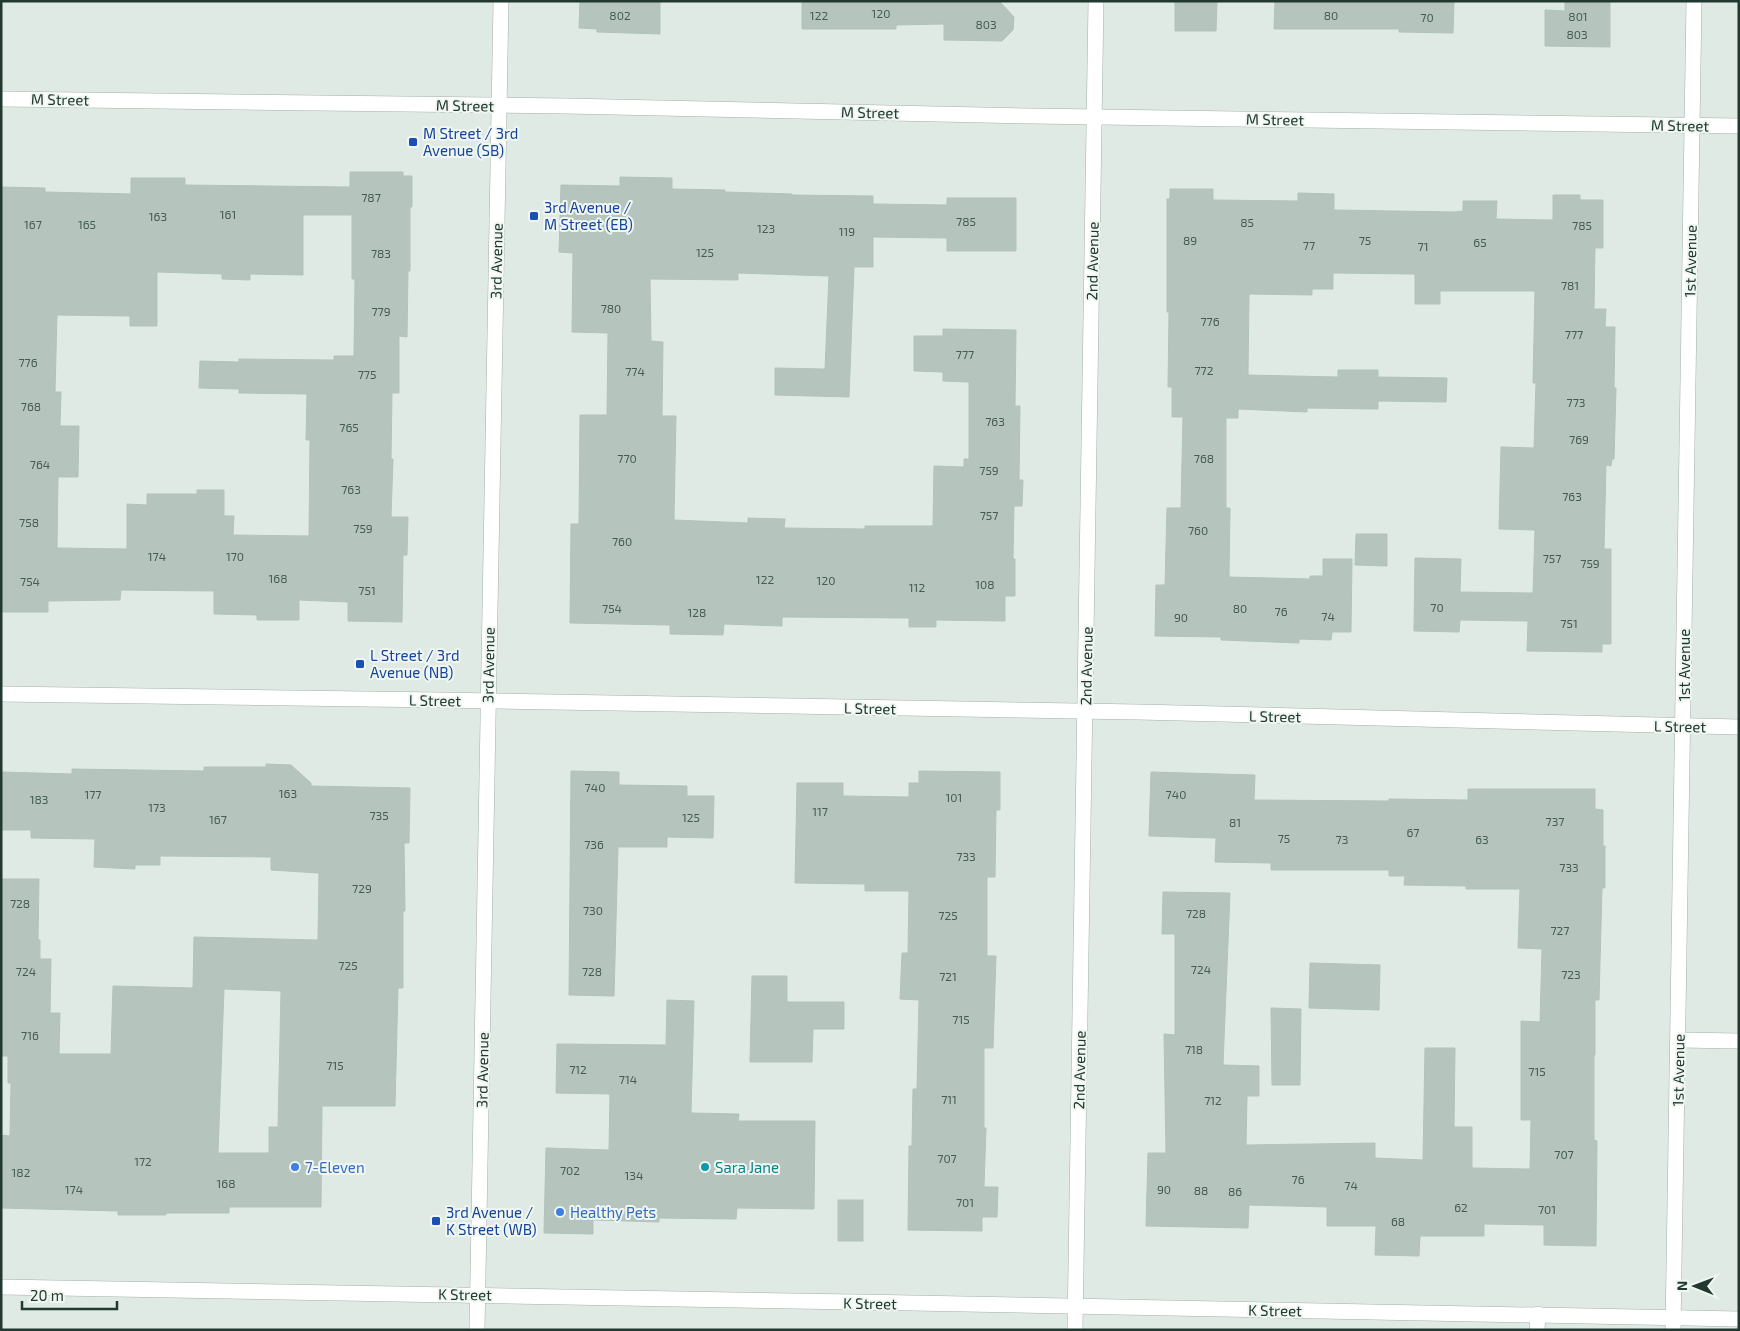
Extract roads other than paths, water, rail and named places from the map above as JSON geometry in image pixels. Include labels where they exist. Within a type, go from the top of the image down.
[{"type":"street","name":"3rd Avenue","points":[[477,1330],[501,1]]},
{"type":"street","name":"2nd Avenue","points":[[1075,1330],[1096,1]]},
{"type":"street","name":"1st Avenue","points":[[1674,1324],[1694,1]]},
{"type":"street","name":"M Street","points":[[1,99],[499,105],[1094,117],[1739,126]]},
{"type":"street","name":"L Street","points":[[1,694],[1085,712],[1739,727]]},
{"type":"street","points":[[1679,1040],[1739,1041]]},
{"type":"street","name":"K Street","points":[[1,1287],[1538,1314],[1674,1324],[1739,1319]]},
{"type":"street","points":[[1538,1314],[1538,1330]]},
{"type":"place","name":"M Street / 3rd Avenue (SB)","points":[[413,142]]},
{"type":"place","name":"3rd Avenue / M Street (EB)","points":[[534,216]]},
{"type":"place","name":"L Street / 3rd Avenue (NB)","points":[[360,664]]},
{"type":"place","name":"7-Eleven","points":[[295,1167]]},
{"type":"place","name":"Sara Jane","points":[[705,1167]]},
{"type":"place","name":"Healthy Pets","points":[[560,1212]]},
{"type":"place","name":"3rd Avenue / K Street (WB)","points":[[436,1221]]}]
